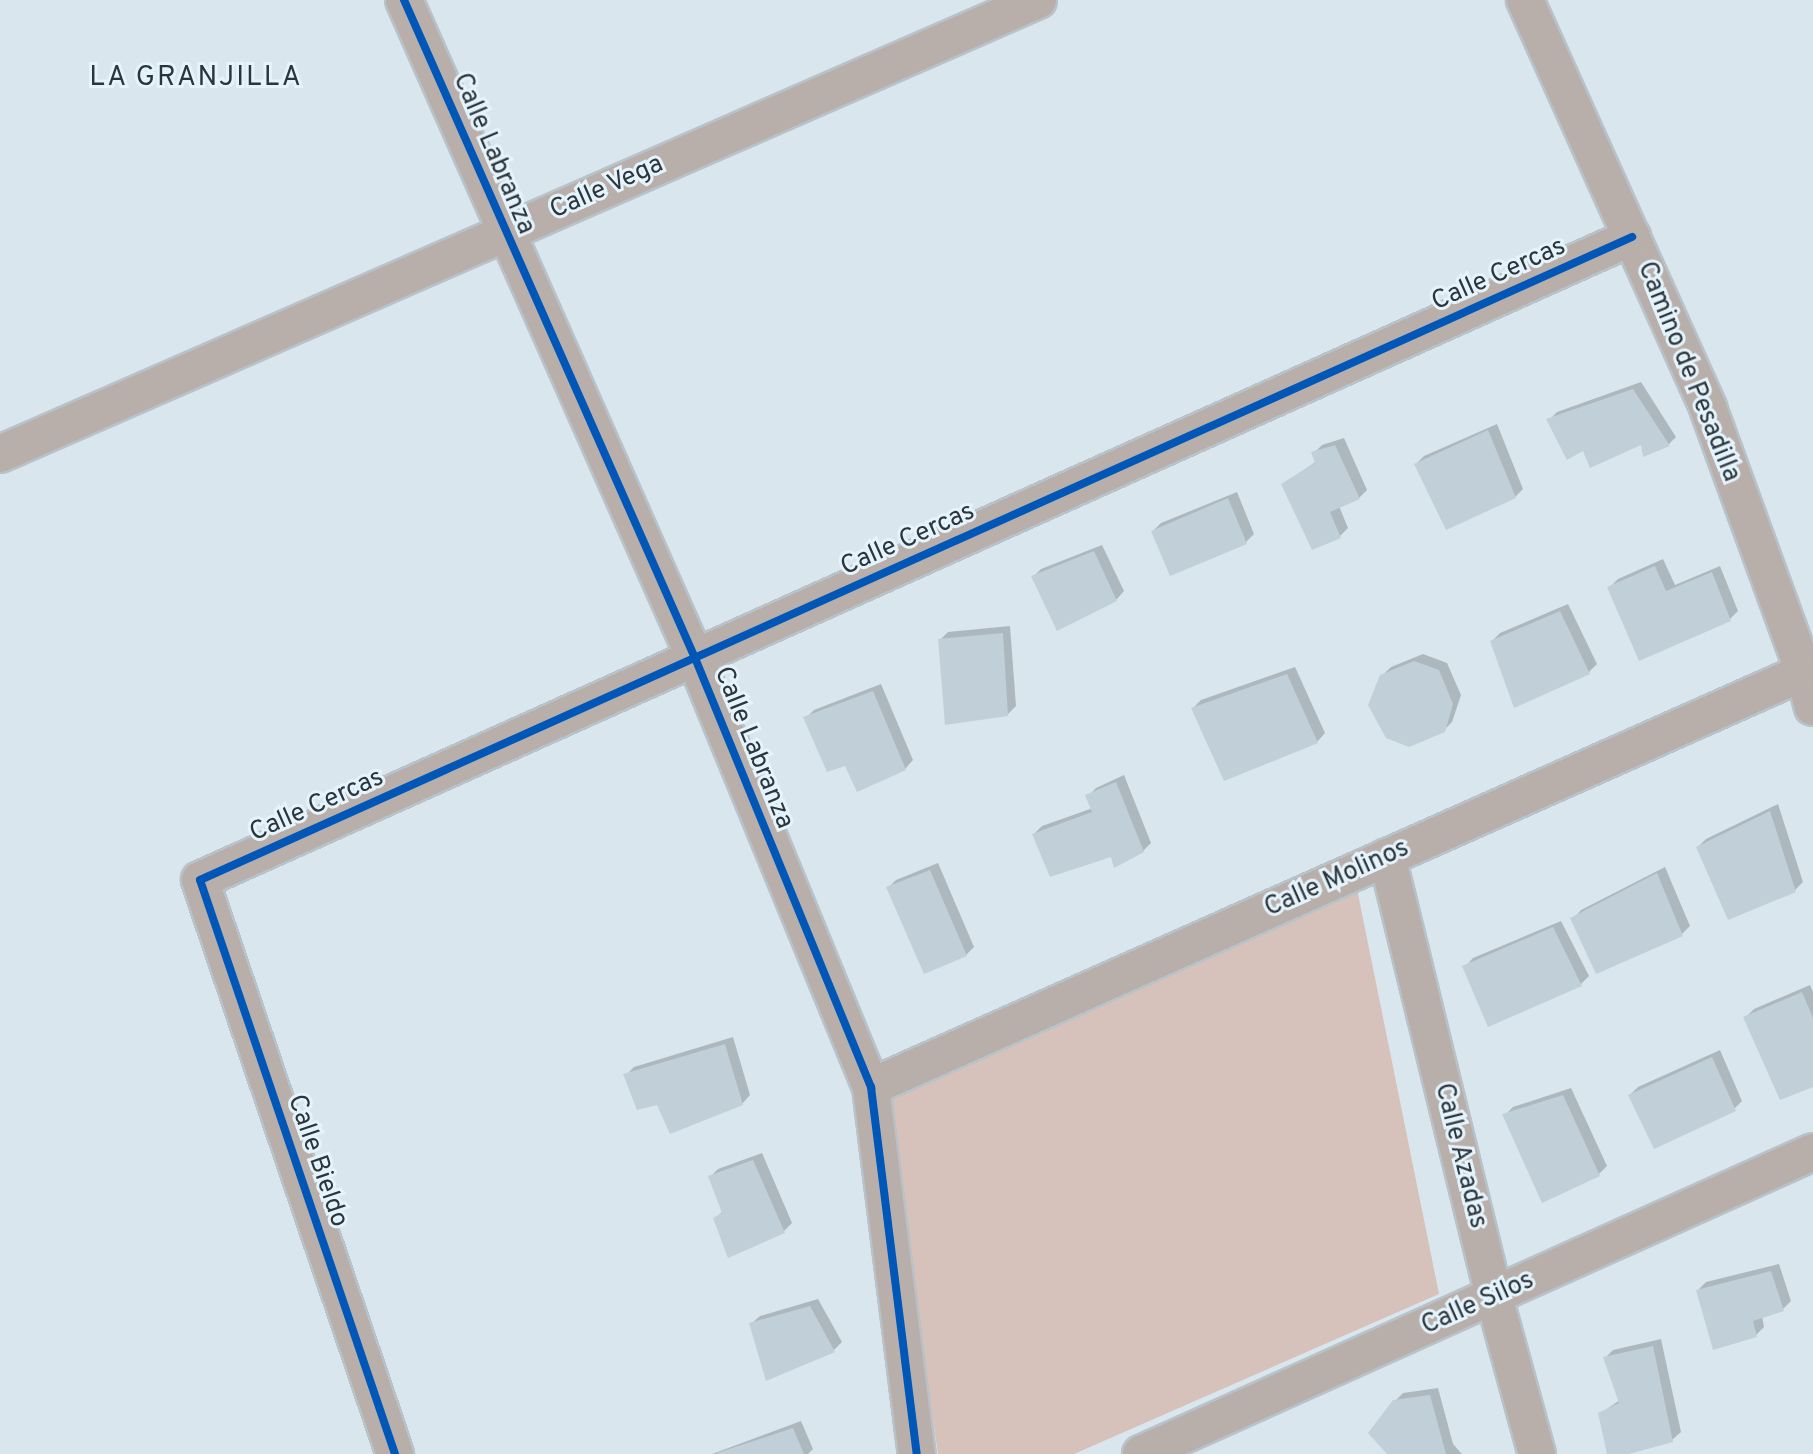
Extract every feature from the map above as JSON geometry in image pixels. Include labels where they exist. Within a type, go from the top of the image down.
[{"type":"street","name":"Calle Labranza","points":[[404,0],[695,658],[871,1087],[917,1454]]},
{"type":"street","name":"Calle Vega","points":[[0,454],[1038,0]]},
{"type":"street","name":"Camino de Pesadilla","points":[[1525,0],[1708,408],[1804,672],[1813,707]]},
{"type":"street","name":"Calle Cercas","points":[[200,880],[1632,237]]},
{"type":"street","name":"Calle Molinos","points":[[871,1087],[1804,672]]},
{"type":"street","name":"Calle Azadas","points":[[1387,857],[1494,1297],[1537,1454]]},
{"type":"street","name":"Calle Bieldo","points":[[200,880],[395,1454]]},
{"type":"street","name":"Calle Silos","points":[[1141,1454],[1813,1152]]},
{"type":"shaded area","points":[[1357,889],[1439,1294],[1074,1454],[938,1454],[884,1093]]},
{"type":"building","points":[[1633,389],[1670,446],[1643,457],[1641,445],[1590,468],[1583,451],[1567,460],[1546,419]]},
{"type":"building","points":[[1488,430],[1516,498],[1446,530],[1414,464]]},
{"type":"building","points":[[1335,445],[1360,499],[1330,512],[1341,538],[1312,550],[1281,484],[1315,463],[1311,452]]},
{"type":"building","points":[[1228,498],[1247,544],[1170,576],[1151,531]]},
{"type":"building","points":[[1094,551],[1117,601],[1057,631],[1031,576]]},
{"type":"building","points":[[1655,566],[1666,591],[1712,572],[1731,621],[1639,661],[1607,587]]},
{"type":"building","points":[[1560,611],[1590,674],[1514,708],[1490,641]]},
{"type":"building","points":[[1003,633],[1008,716],[945,725],[938,639]]},
{"type":"building","points":[[1414,661],[1439,670],[1453,704],[1445,732],[1409,747],[1386,738],[1368,705],[1380,675]]},
{"type":"building","points":[[1287,674],[1318,743],[1224,781],[1191,708]]},
{"type":"building","points":[[873,691],[906,770],[857,792],[845,766],[827,772],[803,717]]},
{"type":"building","points":[[1116,782],[1144,852],[1114,868],[1111,857],[1050,877],[1032,834],[1092,812],[1085,795]]},
{"type":"building","points":[[1770,811],[1796,892],[1728,920],[1696,847]]},
{"type":"building","points":[[930,870],[967,956],[924,974],[886,887]]},
{"type":"building","points":[[1657,873],[1683,936],[1596,974],[1570,918]]},
{"type":"building","points":[[1553,927],[1582,986],[1488,1027],[1462,966]]},
{"type":"building","points":[[1802,992],[1813,1018],[1813,1087],[1780,1100],[1743,1017]]},
{"type":"building","points":[[725,1044],[743,1105],[670,1134],[657,1105],[637,1110],[623,1074]]},
{"type":"building","points":[[1712,1057],[1736,1111],[1654,1149],[1628,1095]]},
{"type":"building","points":[[1563,1095],[1600,1176],[1542,1203],[1502,1114]]},
{"type":"building","points":[[753,1160],[785,1233],[728,1258],[713,1218],[722,1213],[708,1176]]},
{"type":"building","points":[[1771,1271],[1784,1311],[1753,1321],[1757,1337],[1713,1350],[1696,1290]]},
{"type":"building","points":[[810,1306],[835,1352],[766,1381],[749,1323]]},
{"type":"building","points":[[1653,1346],[1673,1442],[1629,1454],[1607,1454],[1598,1413],[1619,1403],[1603,1357]]},
{"type":"building","points":[[1430,1395],[1446,1454],[1387,1454],[1368,1433],[1393,1400]]},
{"type":"building","points":[[793,1428],[804,1454],[717,1454],[717,1453]]},
{"type":"cycle path","points":[[404,0],[695,658],[871,1087],[917,1454]]},
{"type":"cycle path","points":[[395,1454],[200,880],[1632,237]]},
{"type":"district","name":"LA GRANJILLA","points":[[196,78]]}]
